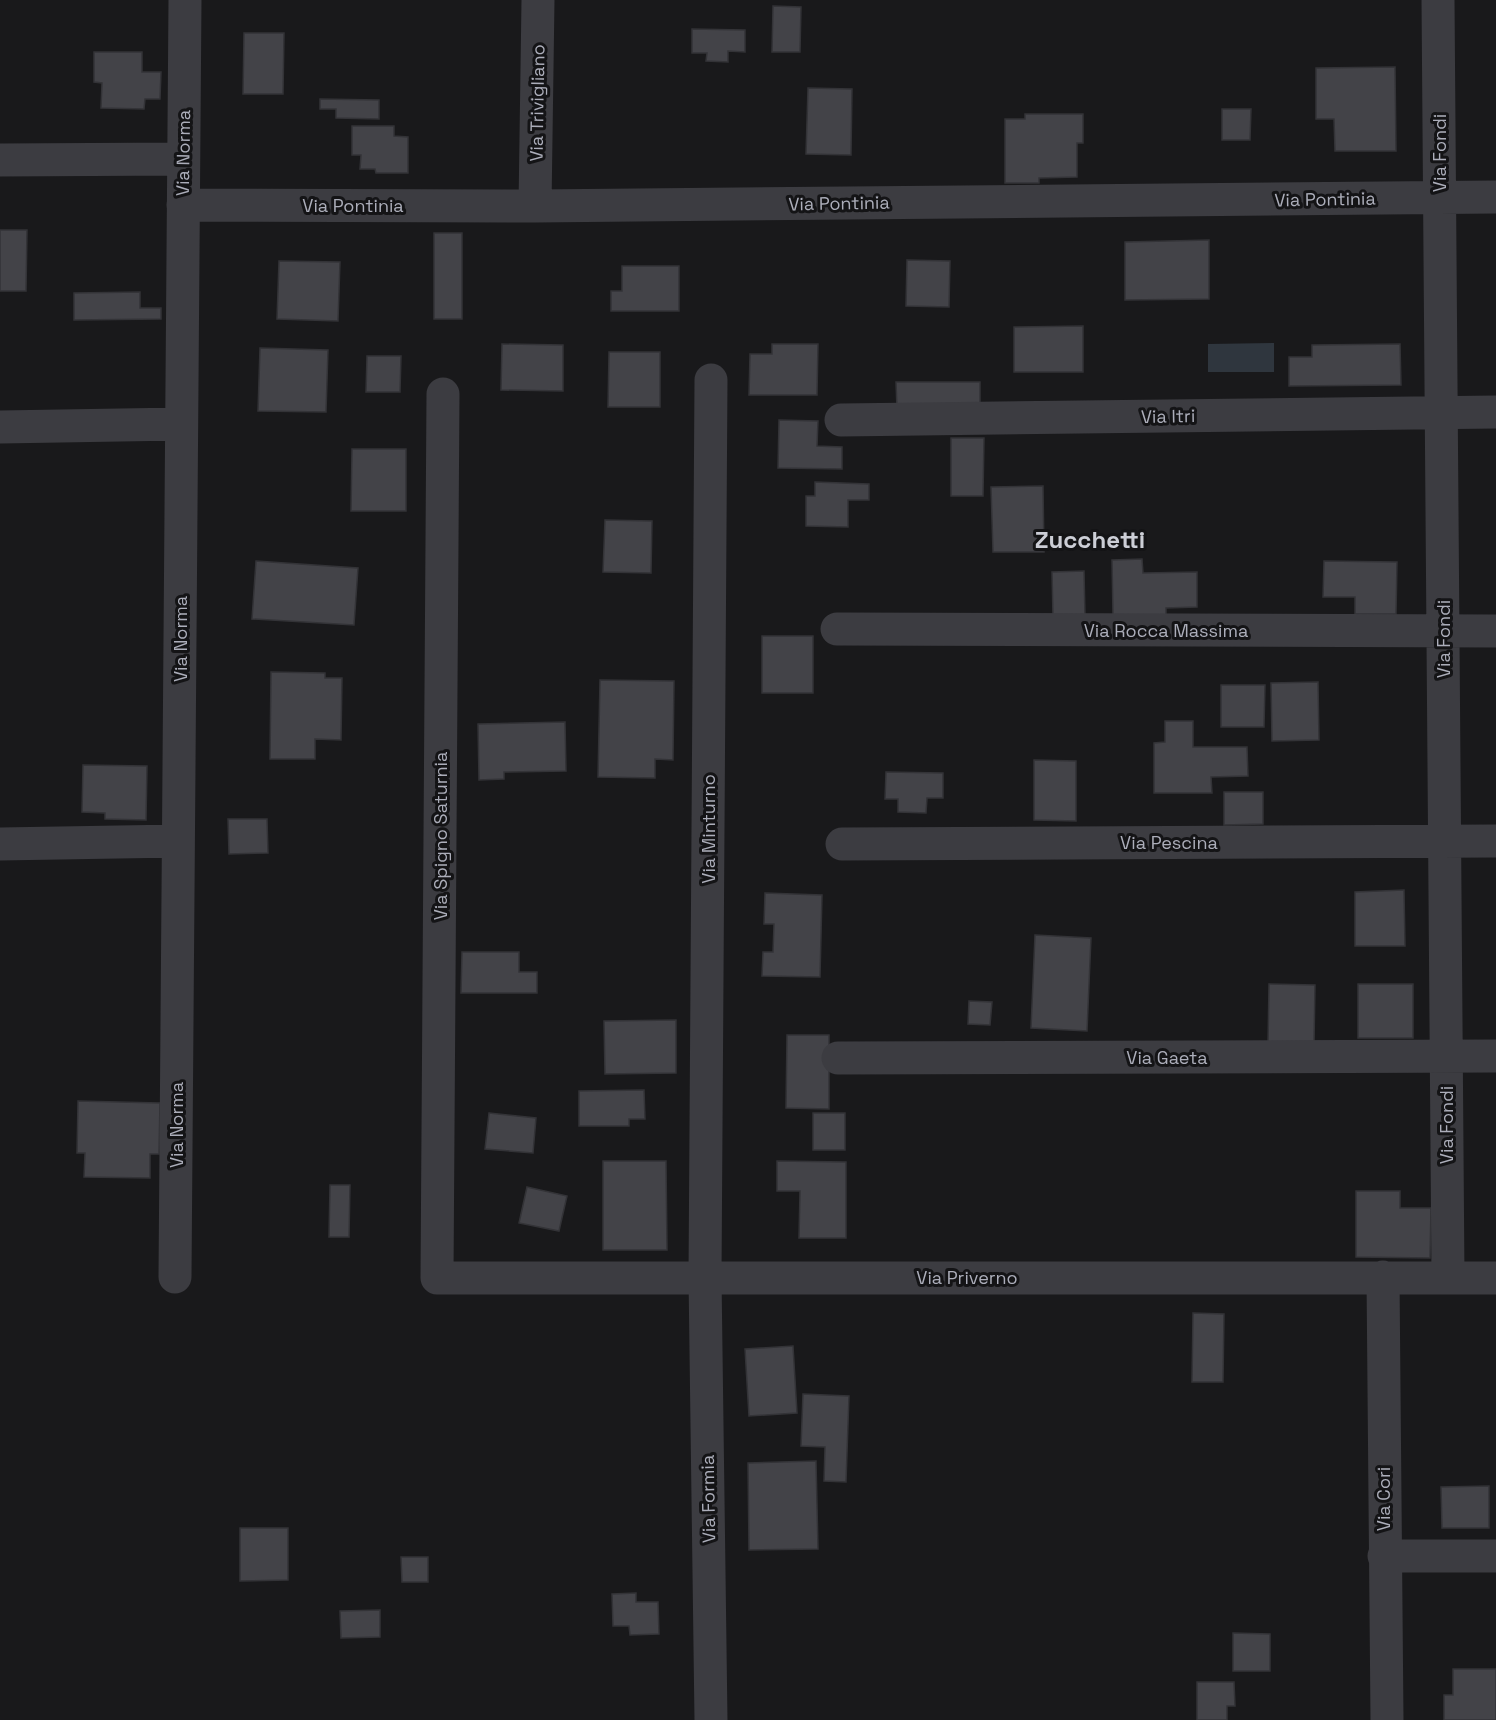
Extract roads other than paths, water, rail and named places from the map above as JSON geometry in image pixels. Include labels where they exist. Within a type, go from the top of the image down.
[{"type":"street","name":"Via Norma","points":[[175,1277],[185,0]]},
{"type":"street","name":"Via Trivigliano","points":[[536,206],[538,0]]},
{"type":"street","name":"Via Fondi","points":[[1438,0],[1448,1278]]},
{"type":"street","points":[[0,160],[183,159]]},
{"type":"street","name":"Via Pontinia","points":[[183,205],[536,206],[1496,197]]},
{"type":"street","name":"Via Minturno","points":[[705,1277],[711,380]]},
{"type":"street","name":"Via Spigno Saturnia","points":[[437,1278],[443,394]]},
{"type":"street","name":"Via Itri","points":[[841,420],[1496,412]]},
{"type":"street","points":[[0,427],[181,424]]},
{"type":"street","name":"Via Rocca Massima","points":[[837,629],[1496,631]]},
{"type":"street","points":[[0,844],[178,841]]},
{"type":"street","name":"Via Pescina","points":[[843,844],[1496,841]]},
{"type":"street","name":"Via Gaeta","points":[[838,1058],[1496,1056]]},
{"type":"street","name":"Via Formia","points":[[705,1277],[711,1720]]},
{"type":"street","name":"Via Priverno","points":[[437,1278],[1496,1278]]},
{"type":"street","name":"Via Cori","points":[[1383,1278],[1383,1556],[1387,1720]]},
{"type":"street","points":[[1383,1556],[1496,1556]]},
{"type":"district","name":"Zucchetti","points":[[1090,539]]}]
